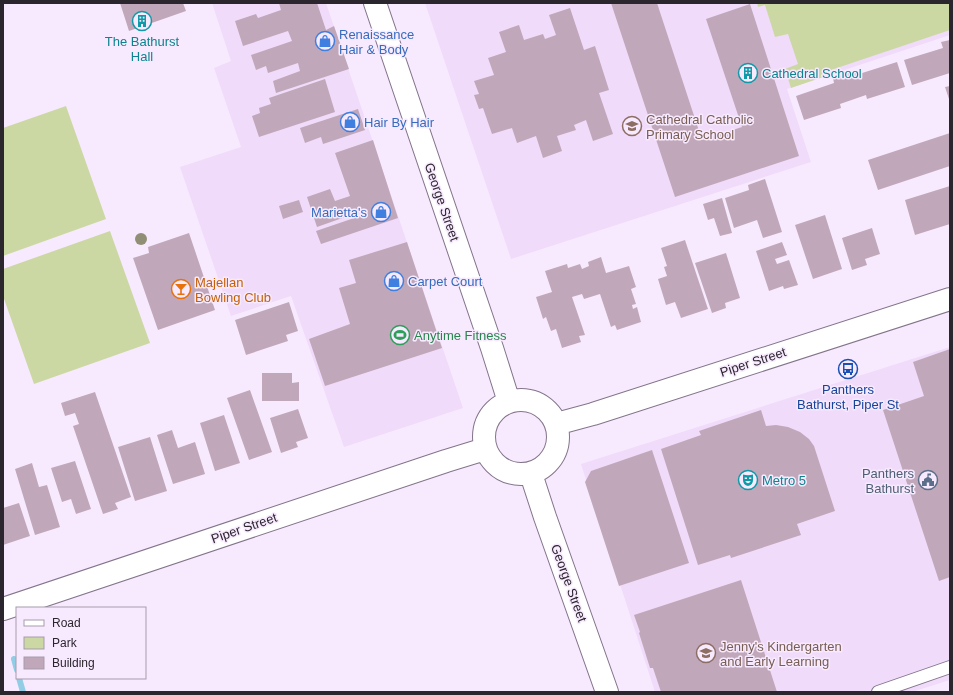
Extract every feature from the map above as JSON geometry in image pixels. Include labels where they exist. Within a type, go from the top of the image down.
[{"type":"street","name":"George Street","points":[[374,3],[490,341],[509,402]]},
{"type":"street","name":"Piper Street","points":[[556,424],[601,411],[950,299]]},
{"type":"street","points":[[528,400],[537,403],[545,408],[552,416],[556,424],[559,434],[558,445],[554,454],[549,463],[541,470],[532,474],[512,474],[503,471],[489,458],[485,449],[483,439],[484,430],[488,421],[493,412],[500,406],[509,402],[528,400]]},
{"type":"street","name":"Piper Street","points":[[3,609],[485,449]]},
{"type":"street","name":"George Street","points":[[532,474],[545,517],[607,692]]},
{"type":"lane","points":[[878,692],[950,667]]},
{"type":"shaded area","points":[[212,3],[326,3],[463,408],[344,447],[291,296],[231,316],[180,167],[241,147],[214,68],[231,61]]},
{"type":"shaded area","name":"Cathedral Catholic Primary School","points":[[425,3],[950,3],[950,35],[787,89],[811,162],[511,259]]},
{"type":"shaded area","points":[[950,347],[950,680],[912,692],[655,692],[581,464]]},
{"type":"green space","points":[[757,3],[950,3],[950,30],[831,70],[832,74],[791,88],[785,69],[798,64],[788,34],[775,37],[765,5],[758,7]]},
{"type":"green space","points":[[66,106],[106,219],[3,256],[3,128]]},
{"type":"green space","points":[[110,231],[150,343],[34,384],[3,296],[3,269]]},
{"type":"building","name":"The Bathurst Hall","points":[[120,3],[183,3],[186,11],[129,31]]},
{"type":"building","points":[[279,3],[317,3],[326,30],[334,26],[349,69],[276,93],[273,81],[300,71],[298,63],[268,73],[266,66],[256,70],[251,55],[292,41],[288,31],[243,46],[235,21],[256,14],[258,18],[281,10]]},
{"type":"building","name":"Cathedral School","points":[[611,3],[657,3],[702,140],[742,127],[706,19],[750,4],[799,156],[675,197]]},
{"type":"building","points":[[570,8],[584,50],[595,46],[609,90],[599,93],[613,134],[593,141],[586,120],[574,125],[576,130],[557,136],[562,151],[543,158],[536,136],[517,143],[512,128],[492,134],[483,108],[479,109],[474,95],[479,94],[474,81],[494,75],[488,58],[506,52],[499,32],[519,25],[524,40],[543,34],[545,39],[556,35],[549,15]]},
{"type":"building","points":[[950,40],[950,73],[912,85],[904,60],[943,48],[941,42]]},
{"type":"building","points":[[897,62],[905,87],[867,99],[866,95],[840,104],[841,108],[804,120],[796,96],[834,83],[833,78],[857,70],[859,74]]},
{"type":"building","points":[[325,79],[335,112],[259,137],[252,116],[260,113],[259,108],[271,104],[269,98]]},
{"type":"building","points":[[950,86],[950,102],[945,87]]},
{"type":"building","points":[[358,109],[365,130],[323,144],[321,137],[305,143],[300,128]]},
{"type":"building","points":[[950,133],[950,166],[878,190],[868,160]]},
{"type":"building","points":[[373,140],[398,218],[321,244],[316,231],[366,214],[365,210],[317,227],[307,197],[330,189],[335,201],[350,196],[335,153]]},
{"type":"building","points":[[765,179],[782,232],[763,238],[757,220],[734,228],[725,198],[749,190],[748,185]]},
{"type":"building","points":[[950,186],[950,224],[915,235],[905,200]]},
{"type":"building","points":[[722,198],[732,233],[720,236],[714,218],[708,220],[703,204]]},
{"type":"building","points":[[299,200],[303,212],[283,219],[279,206]]},
{"type":"building","points":[[825,215],[842,269],[813,279],[795,225]]},
{"type":"building","points":[[872,228],[880,254],[865,259],[867,265],[852,270],[842,238]]},
{"type":"building","name":"Majellan Bowling Club","points":[[189,233],[215,310],[158,330],[133,258],[149,253],[148,247]]},
{"type":"building","points":[[685,240],[708,309],[681,318],[675,302],[666,305],[658,279],[667,276],[664,267],[667,266],[661,248]]},
{"type":"building","points":[[407,242],[442,348],[325,386],[309,339],[350,324],[339,288],[356,283],[349,260]]},
{"type":"building","points":[[782,242],[787,255],[775,259],[777,264],[789,260],[798,285],[784,289],[783,286],[769,291],[756,251]]},
{"type":"building","points":[[726,253],[740,298],[725,303],[726,308],[712,313],[695,263]]},
{"type":"building","points":[[601,257],[606,273],[629,266],[636,287],[631,289],[636,304],[632,305],[633,309],[637,307],[641,322],[617,330],[615,325],[611,327],[600,294],[584,299],[582,294],[572,297],[585,335],[579,336],[581,342],[562,348],[556,329],[551,331],[546,317],[543,319],[536,297],[552,292],[545,271],[567,264],[568,268],[580,264],[582,269],[589,266],[588,262]]},
{"type":"building","points":[[289,302],[298,331],[286,335],[288,341],[246,355],[235,320]]},
{"type":"building","name":"Panthers Bathurst","points":[[950,349],[950,577],[939,581],[883,410],[924,396],[913,362]]},
{"type":"building","points":[[262,373],[292,373],[292,383],[299,382],[299,401],[262,401]]},
{"type":"building","points":[[250,390],[272,452],[249,460],[227,398]]},
{"type":"building","points":[[95,392],[131,497],[115,503],[118,509],[103,514],[73,426],[79,424],[75,413],[65,416],[61,403]]},
{"type":"building","points":[[298,409],[308,438],[296,442],[298,447],[281,453],[270,418]]},
{"type":"building","name":"Metro 5","points":[[761,410],[766,426],[776,425],[788,427],[800,432],[809,439],[814,446],[835,511],[797,524],[801,535],[731,558],[730,555],[698,565],[661,449],[701,435],[699,431]]},
{"type":"building","points":[[224,415],[240,463],[215,471],[200,423]]},
{"type":"building","points":[[172,430],[178,448],[195,442],[205,474],[173,484],[157,435]]},
{"type":"building","points":[[150,437],[167,491],[135,501],[118,447]]},
{"type":"building","points":[[652,450],[689,563],[619,586],[585,482],[591,471]]},
{"type":"building","points":[[75,461],[91,509],[76,514],[71,499],[62,502],[51,468]]},
{"type":"building","points":[[32,463],[39,487],[47,485],[60,527],[35,535],[15,469]]},
{"type":"building","points":[[19,503],[30,536],[3,545],[3,508]]},
{"type":"building","name":"Jenny's Kindergarten and Early Learning","points":[[741,580],[777,692],[661,692],[653,668],[650,668],[634,615]]},
{"type":"waterway","points":[[14,659],[16,666]]},
{"type":"waterway","points":[[19,679],[23,692]]},
{"type":"place","name":"The Bathurst Hall","points":[[142,21]]},
{"type":"place","name":"Renaissance Hair & Body","points":[[325,41]]},
{"type":"place","name":"Cathedral School","points":[[748,73]]},
{"type":"place","name":"Hair By Hair","points":[[350,122]]},
{"type":"place","name":"Cathedral Catholic Primary School","points":[[632,126]]},
{"type":"place","name":"Marietta's","points":[[381,212]]},
{"type":"place","name":"Carpet Court","points":[[394,281]]},
{"type":"place","name":"Majellan Bowling Club","points":[[181,289]]},
{"type":"place","name":"Anytime Fitness","points":[[400,335]]},
{"type":"place","name":"Panthers Bathurst, Piper St","points":[[848,369]]},
{"type":"place","name":"Metro 5","points":[[748,480]]},
{"type":"place","name":"Panthers Bathurst","points":[[928,480]]},
{"type":"place","name":"Jenny's Kindergarten and Early Learning","points":[[706,653]]}]
